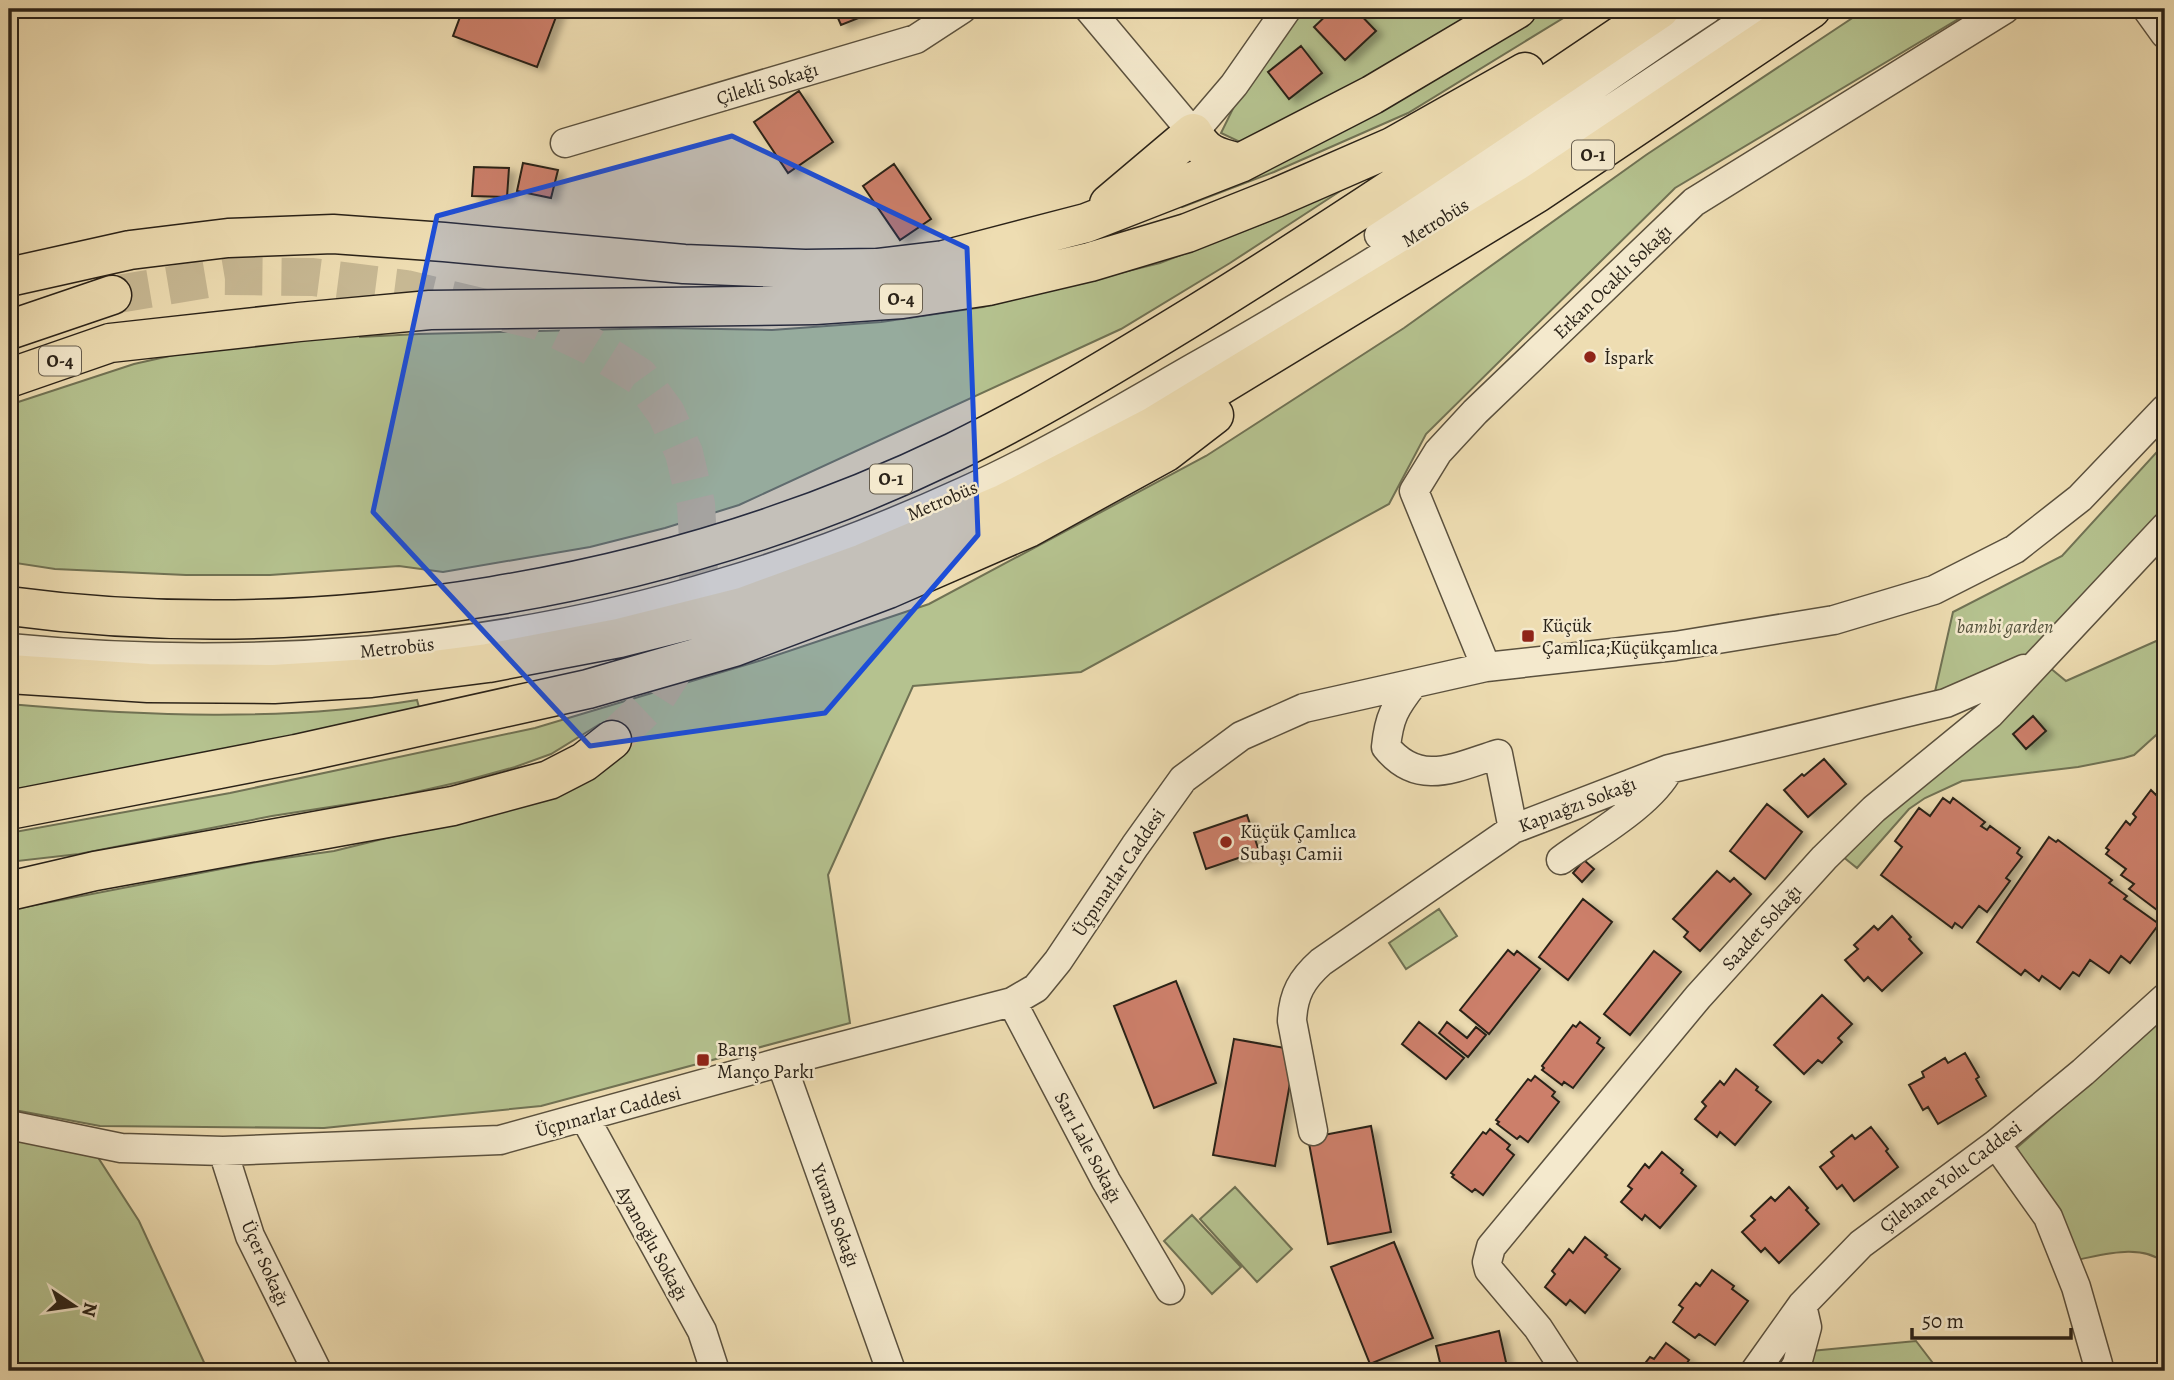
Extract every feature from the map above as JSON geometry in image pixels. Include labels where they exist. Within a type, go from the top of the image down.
[{"type":"highway","points":[[9,277],[130,250],[228,238],[334,234],[684,264],[805,269],[877,268],[944,260],[1086,223],[1240,163],[1372,95],[1517,9]]},
{"type":"highway","name":"O-4","points":[[9,378],[110,343],[299,321],[430,310],[815,305],[902,299],[988,286],[1090,262],[1174,236],[1275,198],[1392,147],[1632,9]]},
{"type":"highway","name":"O-1","points":[[9,606],[163,618],[269,617],[378,611],[492,596],[604,574],[737,538],[860,493],[953,452],[1038,408],[1290,256],[1660,9]]},
{"type":"highway","name":"O-1","points":[[9,674],[148,683],[274,684],[371,678],[488,663],[619,638],[742,607],[863,563],[1005,503],[1152,427],[1537,193],[1811,9]]},
{"type":"highway","points":[[1086,223],[1193,132],[1201,148],[1222,159],[1240,163]]},
{"type":"highway","points":[[9,315],[112,295],[9,330]]},
{"type":"highway","points":[[9,810],[296,754],[588,689],[734,647],[875,594],[1028,528],[1166,452],[1372,295]]},
{"type":"highway","points":[[9,891],[95,871],[474,801],[549,780],[584,762],[612,740]]},
{"type":"street","name":"Çilekli Sokağı","points":[[565,143],[916,39],[962,9]]},
{"type":"street","points":[[1089,9],[1193,132],[1234,85],[1287,9]]},
{"type":"street","name":"Metrobüs","points":[[9,633],[89,641],[219,645],[361,639],[545,613],[657,587],[721,570],[843,526],[964,475],[1049,431],[1211,339],[1373,240],[1708,9]]},
{"type":"street","name":"Metrobüs","points":[[9,648],[92,656],[220,658],[363,651],[452,641],[548,626],[662,599],[723,583],[847,540],[965,491],[1048,449],[1268,325],[1619,105],[1761,9]]},
{"type":"street","name":"Erkan Ocaklı Sokağı","points":[[1486,667],[1415,491],[1438,452],[1475,412],[1694,202],[2005,9]]},
{"type":"street","points":[[2147,9],[2165,34]]},
{"type":"street","name":"Üçpınarlar Caddesi","points":[[9,1125],[121,1148],[223,1151],[500,1140],[1012,1002],[1036,988],[1058,961],[1183,779],[1241,736],[1304,708],[1486,667],[1675,646],[1821,622],[1934,590],[2015,549],[2080,498],[2165,409]]},
{"type":"street","name":"Saadet Sokağı","points":[[1566,1371],[1538,1328],[1489,1270],[1487,1262],[1491,1247],[1698,998],[1824,858],[1874,808],[1975,728],[2165,527]]},
{"type":"street","name":"Kapıağzı Sokağı","points":[[1313,1131],[1292,1021],[1293,1005],[1305,976],[1321,962],[1513,829],[1669,769],[1946,703],[2036,663]]},
{"type":"street","points":[[1413,684],[1398,702],[1388,723],[1386,747],[1396,760],[1412,769],[1438,772],[1498,754],[1513,829]]},
{"type":"street","points":[[1561,860],[1645,799],[1663,781],[1669,769]]},
{"type":"street","name":"Çilehane Yolu Caddesi","points":[[1755,1371],[1802,1305],[1876,1231],[1996,1144],[2083,1072],[2165,998]]},
{"type":"street","name":"Sarı Lale Sokağı","points":[[1012,1002],[1106,1181],[1170,1290]]},
{"type":"street","name":"Yuvam Sokağı","points":[[782,1062],[890,1368]]},
{"type":"street","name":"Ayanoğlu Sokağı","points":[[585,1118],[702,1331],[715,1371]]},
{"type":"street","points":[[1996,1144],[2048,1217],[2076,1287],[2098,1364]]},
{"type":"street","name":"Üçer Sokağı","points":[[223,1151],[250,1236],[317,1371]]},
{"type":"street","points":[[1795,1368],[1807,1327],[1802,1305]]},
{"type":"street","points":[[1776,1339],[1787,1334],[1794,1339],[1795,1368]]},
{"type":"highlighted area","points":[[732,136],[967,248],[978,535],[825,713],[590,746],[373,512],[437,216]]},
{"type":"green space","points":[[1282,9],[1494,9],[1242,143],[1221,133]]},
{"type":"green space","points":[[1541,9],[1578,9],[1408,113],[1274,172],[1182,207],[1174,201],[1482,44]]},
{"type":"green space","points":[[1866,9],[1975,9],[1675,188],[1426,434],[1389,504],[1081,672],[913,686],[828,875],[850,1023],[541,1106],[324,1128],[100,1126],[9,1109],[9,910],[257,862],[334,851],[427,828],[621,751],[600,724],[551,754],[464,781],[394,797],[272,816],[79,854],[9,862],[9,833],[230,793],[535,728],[762,660],[929,604],[1206,456],[1404,328],[1646,155]]},
{"type":"green space","points":[[1348,186],[1230,263],[1121,329],[739,505],[665,528],[590,547],[443,572],[399,566],[270,575],[186,575],[55,569],[9,562],[9,405],[134,364],[205,348],[359,333],[360,337],[662,328],[772,330],[881,322],[983,307],[1160,263],[1264,223]]},
{"type":"green space","name":"bambi garden","points":[[2165,443],[2165,512],[2029,655],[1934,696],[1953,612],[2062,556]]},
{"type":"green space","points":[[2163,638],[2165,727],[2134,755],[2078,767],[1962,781],[1925,798],[1909,809],[1857,868],[1842,856],[2049,667],[2066,681]]},
{"type":"green space","points":[[417,700],[420,711],[9,793],[9,704],[111,712],[213,715],[316,712]]},
{"type":"green space","points":[[1439,909],[1457,936],[1406,969],[1389,943]]},
{"type":"green space","points":[[2165,1017],[2165,1263],[2145,1253],[2133,1252],[2110,1253],[2076,1260],[2012,1152]]},
{"type":"green space","points":[[9,1138],[97,1156],[139,1221],[208,1371],[9,1371]]},
{"type":"green space","points":[[1235,1187],[1292,1249],[1257,1282],[1200,1219]]},
{"type":"green space","points":[[1192,1215],[1241,1267],[1212,1294],[1164,1241]]},
{"type":"green space","points":[[1916,1341],[1939,1371],[1769,1371],[1779,1354]]},
{"type":"building","points":[[463,9],[559,9],[537,67],[453,36]]},
{"type":"building","points":[[834,9],[881,9],[841,25]]},
{"type":"building","points":[[1333,9],[1355,9],[1376,31],[1345,60],[1314,27]]},
{"type":"building","points":[[1301,46],[1322,73],[1289,99],[1268,72]]},
{"type":"building","points":[[799,91],[833,142],[788,173],[754,122]]},
{"type":"building","points":[[523,163],[558,170],[551,198],[517,191]]},
{"type":"building","points":[[894,164],[931,219],[900,240],[863,186]]},
{"type":"building","points":[[474,167],[509,168],[507,197],[472,196]]},
{"type":"building","points":[[2033,716],[2046,731],[2026,749],[2013,734]]},
{"type":"building","points":[[1824,759],[1846,784],[1808,817],[1784,790]]},
{"type":"building","points":[[2162,787],[2165,789],[2165,916],[2129,889],[2134,884],[2121,875],[2126,869],[2106,854],[2109,850],[2106,848],[2126,821],[2130,825],[2136,817],[2133,814],[2151,790],[2156,795]]},
{"type":"building","points":[[1943,798],[1950,803],[1953,798],[1985,822],[1981,826],[1987,830],[1990,826],[2020,848],[2017,853],[2022,857],[2006,878],[2010,881],[1987,912],[1979,906],[1962,928],[1955,923],[1952,928],[1881,875],[1902,847],[1895,841],[1919,808],[1930,816]]},
{"type":"building","points":[[1767,804],[1802,832],[1765,879],[1730,851]]},
{"type":"building","name":"Küçük Çamlıca Subaşı Camii","points":[[1247,815],[1259,851],[1206,869],[1194,833]]},
{"type":"building","points":[[2049,837],[2056,842],[2058,840],[2112,880],[2109,883],[2127,896],[2124,899],[2159,924],[2130,963],[2121,956],[2109,973],[2090,960],[2079,976],[2073,972],[2060,989],[2042,976],[2039,981],[2025,970],[2021,975],[1977,942]]},
{"type":"building","points":[[1584,860],[1594,869],[1582,882],[1573,873]]},
{"type":"building","points":[[1717,871],[1730,882],[1734,878],[1751,894],[1700,951],[1684,937],[1688,932],[1673,919]]},
{"type":"building","points":[[1583,899],[1612,922],[1568,980],[1539,957]]},
{"type":"building","points":[[1892,916],[1922,953],[1882,991],[1868,977],[1864,981],[1845,960],[1858,949],[1854,945],[1874,926],[1878,930]]},
{"type":"building","points":[[1508,950],[1514,955],[1517,951],[1540,969],[1489,1034],[1460,1010]]},
{"type":"building","points":[[1654,951],[1681,972],[1630,1035],[1604,1014]]},
{"type":"building","points":[[1176,981],[1216,1083],[1154,1108],[1114,1006]]},
{"type":"building","points":[[1822,995],[1852,1024],[1838,1038],[1842,1042],[1822,1063],[1818,1060],[1804,1074],[1774,1045]]},
{"type":"building","points":[[1419,1022],[1464,1058],[1446,1079],[1402,1044]]},
{"type":"building","points":[[1447,1022],[1467,1038],[1476,1027],[1486,1035],[1468,1057],[1439,1033]]},
{"type":"building","points":[[1580,1022],[1600,1038],[1597,1043],[1604,1048],[1573,1088],[1564,1082],[1562,1085],[1542,1070],[1542,1066],[1573,1025],[1576,1027]]},
{"type":"building","points":[[1234,1039],[1296,1050],[1275,1166],[1213,1155]]},
{"type":"building","points":[[1965,1053],[1986,1096],[1938,1124],[1928,1107],[1923,1110],[1909,1085],[1924,1077],[1922,1072],[1945,1058],[1948,1063]]},
{"type":"building","points":[[1736,1069],[1771,1102],[1735,1145],[1720,1132],[1717,1137],[1695,1119],[1706,1106],[1702,1102],[1720,1081],[1724,1085]]},
{"type":"building","points":[[1535,1076],[1555,1092],[1552,1096],[1559,1102],[1528,1142],[1520,1136],[1517,1139],[1497,1124],[1499,1122],[1496,1120],[1528,1079],[1531,1081]]},
{"type":"building","points":[[1371,1126],[1391,1232],[1328,1244],[1308,1138]]},
{"type":"building","points":[[1871,1127],[1898,1167],[1854,1201],[1842,1185],[1837,1189],[1820,1167],[1834,1156],[1831,1152],[1852,1135],[1855,1139]]},
{"type":"building","points":[[1490,1129],[1510,1145],[1507,1149],[1514,1155],[1483,1195],[1475,1189],[1472,1192],[1452,1177],[1454,1175],[1451,1173],[1483,1132],[1486,1134]]},
{"type":"building","points":[[1662,1152],[1683,1170],[1681,1173],[1696,1186],[1660,1228],[1645,1215],[1642,1220],[1621,1202],[1632,1189],[1628,1186],[1645,1164],[1649,1168]]},
{"type":"building","points":[[1789,1187],[1819,1224],[1779,1263],[1765,1248],[1761,1252],[1742,1232],[1755,1220],[1751,1216],[1771,1197],[1775,1201]]},
{"type":"building","points":[[1585,1237],[1620,1269],[1585,1313],[1570,1300],[1566,1305],[1545,1287],[1555,1274],[1552,1271],[1569,1249],[1573,1253]]},
{"type":"building","points":[[1394,1242],[1433,1338],[1370,1364],[1331,1267]]},
{"type":"building","points":[[1712,1270],[1734,1286],[1732,1289],[1748,1301],[1715,1345],[1699,1334],[1695,1338],[1673,1322],[1683,1308],[1679,1305],[1696,1283],[1700,1286]]},
{"type":"building","points":[[1499,1331],[1508,1371],[1442,1371],[1436,1346]]},
{"type":"building","points":[[1666,1343],[1689,1360],[1687,1363],[1698,1371],[1639,1371],[1650,1357],[1654,1359]]},
{"type":"tunnel","points":[[112,295],[225,276],[313,277],[406,289],[539,321],[591,346],[639,376],[666,413],[684,453],[696,504],[699,559],[696,634],[656,698],[612,740]]},
{"type":"place","name":"İspark","points":[[1590,357]]},
{"type":"place","name":"Küçük Çamlıca;Küçükçamlıca","points":[[1528,636]]},
{"type":"place","name":"Küçük Çamlıca Subaşı Camii","points":[[1226,842]]},
{"type":"place","name":"Barış Manço Parkı","points":[[703,1060]]}]
